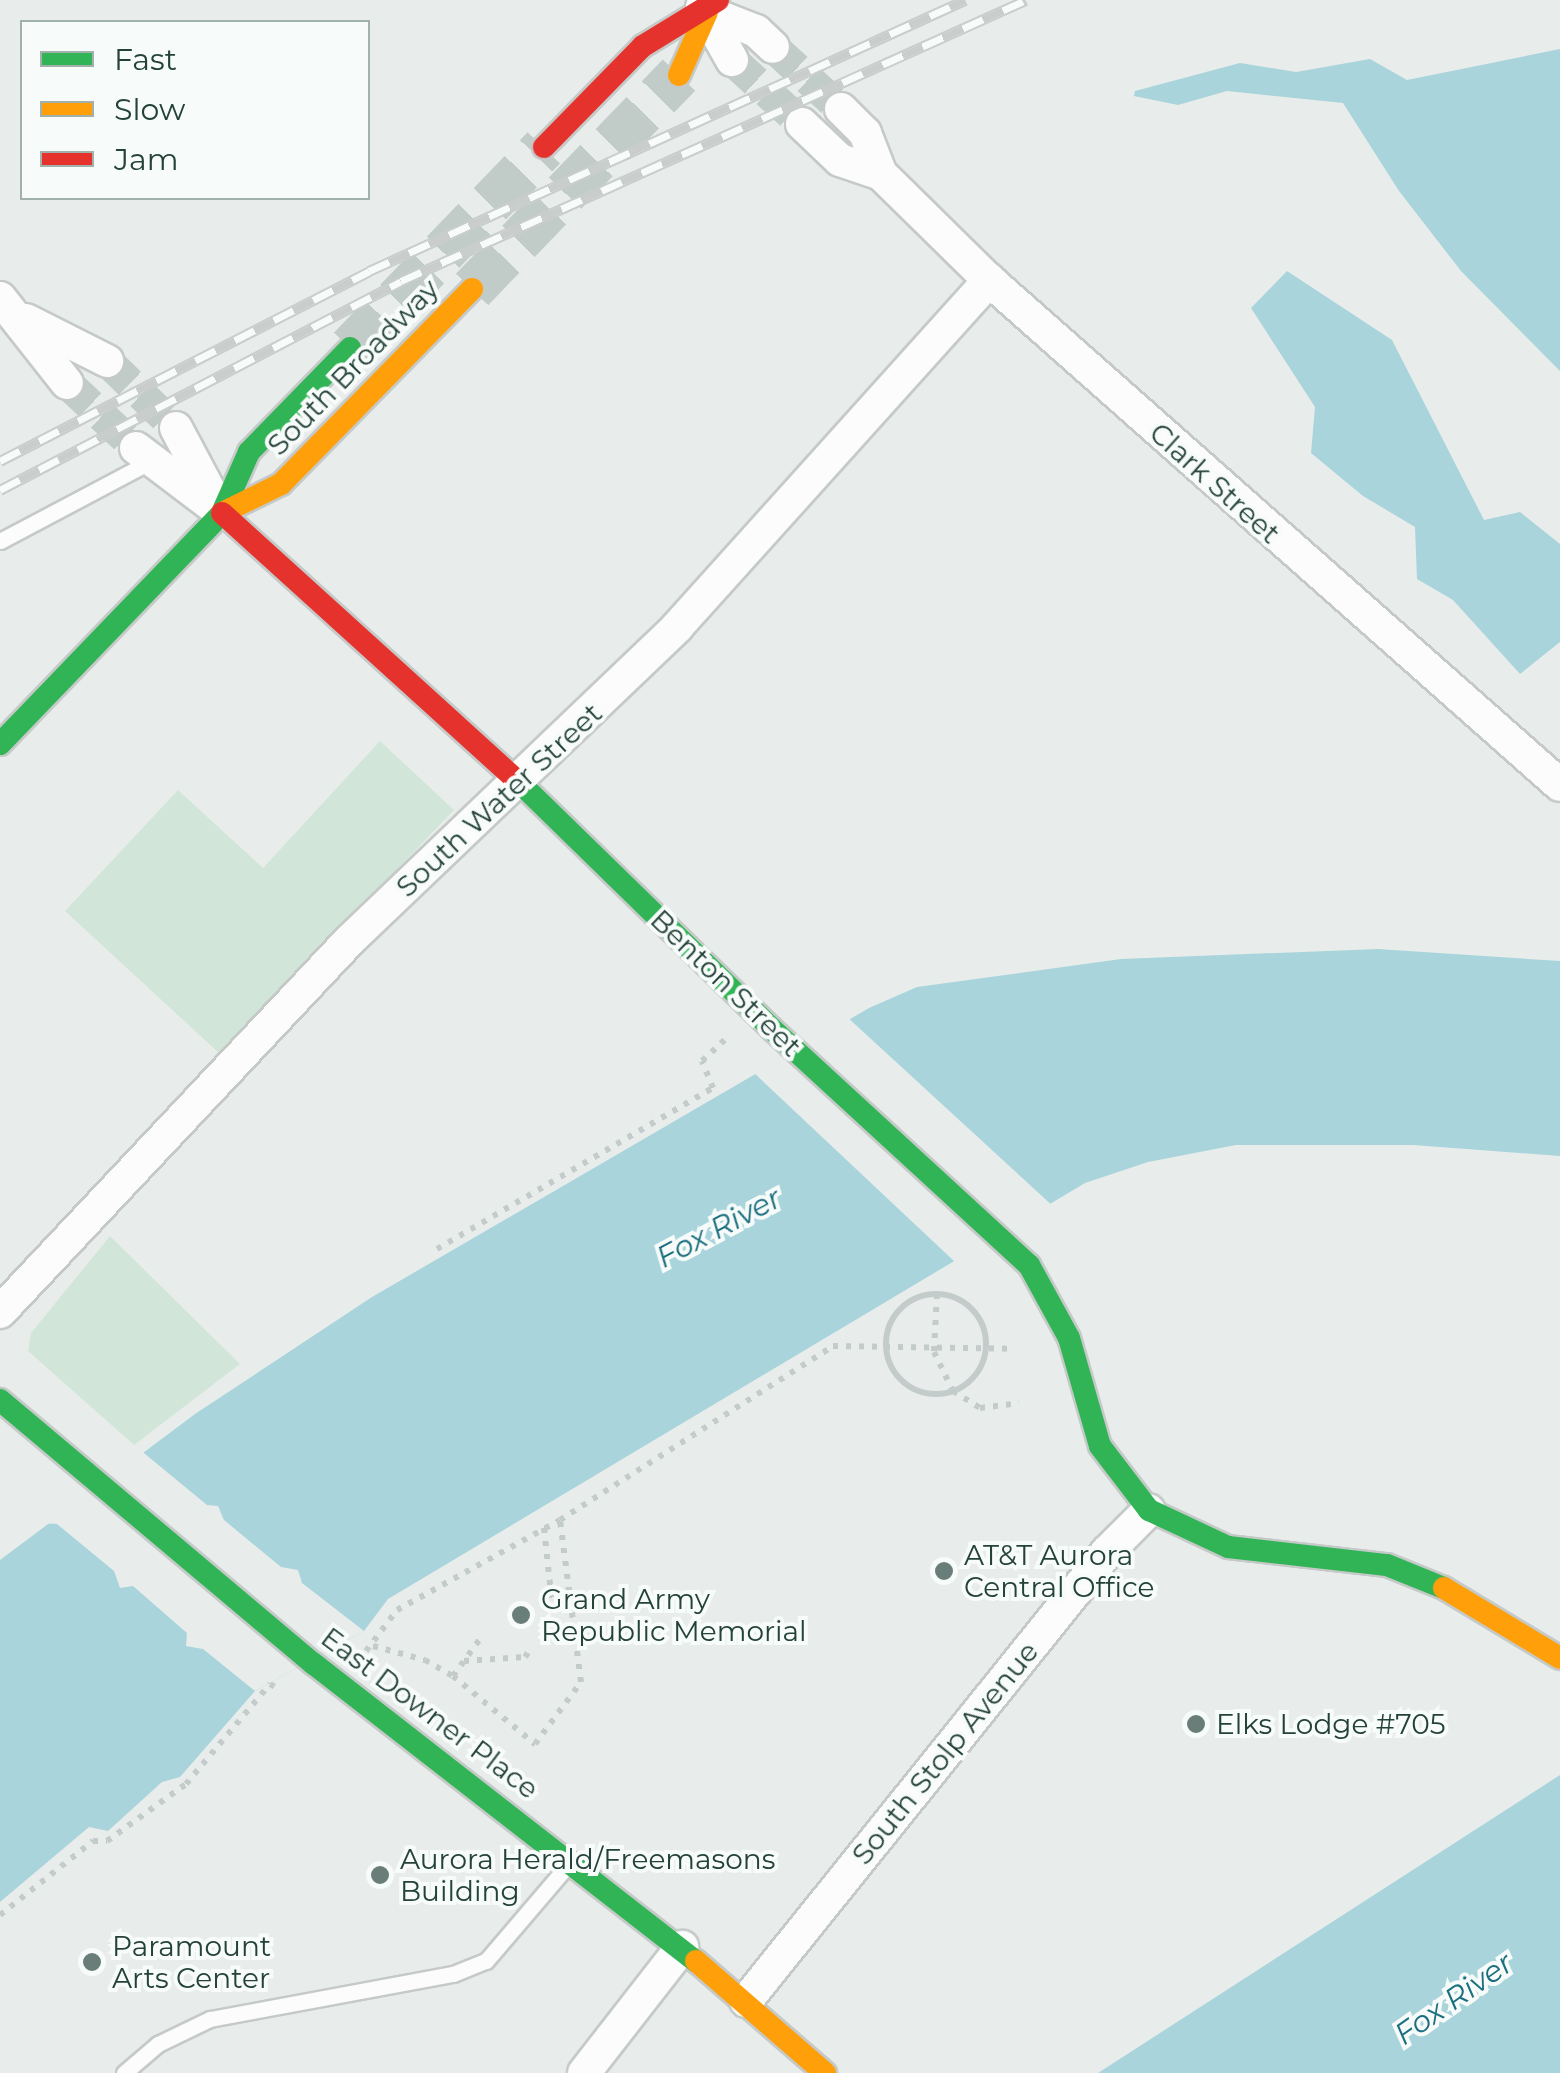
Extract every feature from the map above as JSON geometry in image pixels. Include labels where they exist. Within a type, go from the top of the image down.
[{"type":"street","points":[[706,4],[756,31],[773,47]]},
{"type":"street","points":[[706,4],[732,60]]},
{"type":"street","points":[[679,75],[706,4]]},
{"type":"street","points":[[544,148],[643,46],[706,4]]},
{"type":"street","name":"Clark Street","points":[[841,109],[865,132],[881,174],[989,280],[1557,785]]},
{"type":"street","name":"Clark Street","points":[[802,124],[840,160],[881,174]]},
{"type":"street","name":"South Water Street","points":[[0,1312],[272,1020],[691,613],[989,280]]},
{"type":"street","name":"South Broadway","points":[[0,744],[222,513],[281,484],[472,289]]},
{"type":"street","points":[[10,307],[107,361]]},
{"type":"street","points":[[10,307],[67,383]]},
{"type":"street","name":"South Broadway","points":[[222,513],[249,452],[350,348]]},
{"type":"street","points":[[176,428],[222,513]]},
{"type":"street","points":[[144,454],[222,513]]},
{"type":"street","name":"Benton Street","points":[[222,513],[519,782],[772,1029],[1030,1265],[1069,1338],[1100,1446],[1148,1510]]},
{"type":"street","name":"East Downer Place","points":[[0,1400],[92,1483],[314,1664],[574,1858],[746,2001],[825,2073]]},
{"type":"street","points":[[1148,1510],[1228,1547],[1386,1565],[1428,1578],[1560,1658]]},
{"type":"street","name":"South Stolp Avenue","points":[[746,2001],[1095,1567],[1148,1510]]},
{"type":"street","points":[[584,2073],[682,1947]]},
{"type":"lane","points":[[0,541],[144,454]]},
{"type":"lane","points":[[124,2073],[158,2044],[210,2019],[452,1974],[486,1961],[574,1858]]},
{"type":"path","points":[[437,1249],[713,1088],[702,1061],[726,1039]]},
{"type":"path","points":[[937,1294],[934,1352],[953,1391]]},
{"type":"path","points":[[953,1391],[975,1376],[985,1352],[974,1312],[937,1294],[905,1305],[894,1318],[886,1350],[910,1387],[953,1391],[980,1408],[1019,1403]]},
{"type":"path","points":[[356,1659],[374,1646],[397,1610],[560,1520],[833,1346],[934,1352],[1014,1348]]},
{"type":"path","points":[[374,1646],[426,1660],[453,1676],[536,1744],[581,1682],[560,1520]]},
{"type":"path","points":[[544,1528],[552,1603]]},
{"type":"path","points":[[453,1676],[480,1640]]},
{"type":"path","points":[[464,1662],[525,1657],[532,1647]]},
{"type":"path","points":[[0,1915],[94,1840],[107,1841],[186,1784],[270,1684]]},
{"type":"green space","points":[[380,741],[454,810],[220,1054],[65,911],[178,790],[263,868]]},
{"type":"green space","points":[[110,1236],[240,1364],[134,1445],[28,1351],[31,1333]]},
{"type":"water","points":[[1560,49],[1560,371],[1461,271],[1399,191],[1343,103],[1227,91],[1178,105],[1134,96],[1135,91],[1240,63],[1296,72],[1370,59],[1407,80]]},
{"type":"water","points":[[1287,271],[1392,340],[1484,520],[1520,512],[1560,544],[1560,642],[1520,674],[1453,600],[1417,579],[1415,527],[1363,496],[1311,453],[1315,407],[1251,308]]},
{"type":"water","name":"Fox River","points":[[1378,949],[1560,961],[1560,1156],[1413,1145],[1236,1145],[1148,1162],[1085,1183],[388,1599],[364,1631],[255,1691],[180,1777],[162,1782],[108,1831],[89,1827],[0,1902],[0,1560],[195,1414],[372,1297],[869,1008],[917,987],[1121,959]]},
{"type":"water","name":"Fox River","points":[[1560,1775],[1560,2073],[1098,2073]]},
{"type":"pier","points":[[846,1016],[1055,1208],[955,1262],[753,1072]]},
{"type":"pier","points":[[139,1449],[207,1505],[218,1506],[224,1520],[281,1567],[298,1570],[302,1583],[364,1631],[255,1691],[203,1649],[186,1646],[187,1633],[133,1586],[120,1588],[114,1571],[57,1524],[40,1523]]},
{"type":"tunnel","points":[[773,47],[841,109]]},
{"type":"tunnel","points":[[732,60],[802,124]]},
{"type":"tunnel","points":[[472,289],[679,75]]},
{"type":"tunnel","points":[[350,348],[544,147]]},
{"type":"tunnel","points":[[107,361],[176,428]]},
{"type":"tunnel","points":[[67,383],[136,448]]},
{"type":"railway","points":[[0,461],[369,271],[965,0]]},
{"type":"railway","points":[[0,490],[401,281],[1026,0]]},
{"type":"traffic: fast","points":[[0,744],[222,513],[249,452],[350,348]]},
{"type":"traffic: fast","points":[[520,783],[772,1029],[1029,1265],[1069,1338],[1100,1446],[1149,1510],[1228,1547],[1387,1565],[1444,1588]]},
{"type":"traffic: fast","points":[[0,1400],[314,1664],[696,1961]]},
{"type":"traffic: slow","points":[[679,75],[707,12]]},
{"type":"traffic: slow","points":[[222,513],[281,484],[472,289]]},
{"type":"traffic: slow","points":[[1444,1588],[1560,1658]]},
{"type":"traffic: slow","points":[[696,1961],[825,2073]]},
{"type":"traffic: jam","points":[[544,147],[643,46],[718,0]]},
{"type":"traffic: jam","points":[[222,513],[520,783]]},
{"type":"place","name":"AT&T Aurora Central Office","points":[[944,1571]]},
{"type":"place","name":"Grand Army Republic Memorial","points":[[521,1615]]},
{"type":"place","name":"Elks Lodge #705","points":[[1196,1724]]},
{"type":"place","name":"Aurora Herald/Freemasons Building","points":[[380,1875]]},
{"type":"place","name":"Paramount Arts Center","points":[[92,1962]]}]
